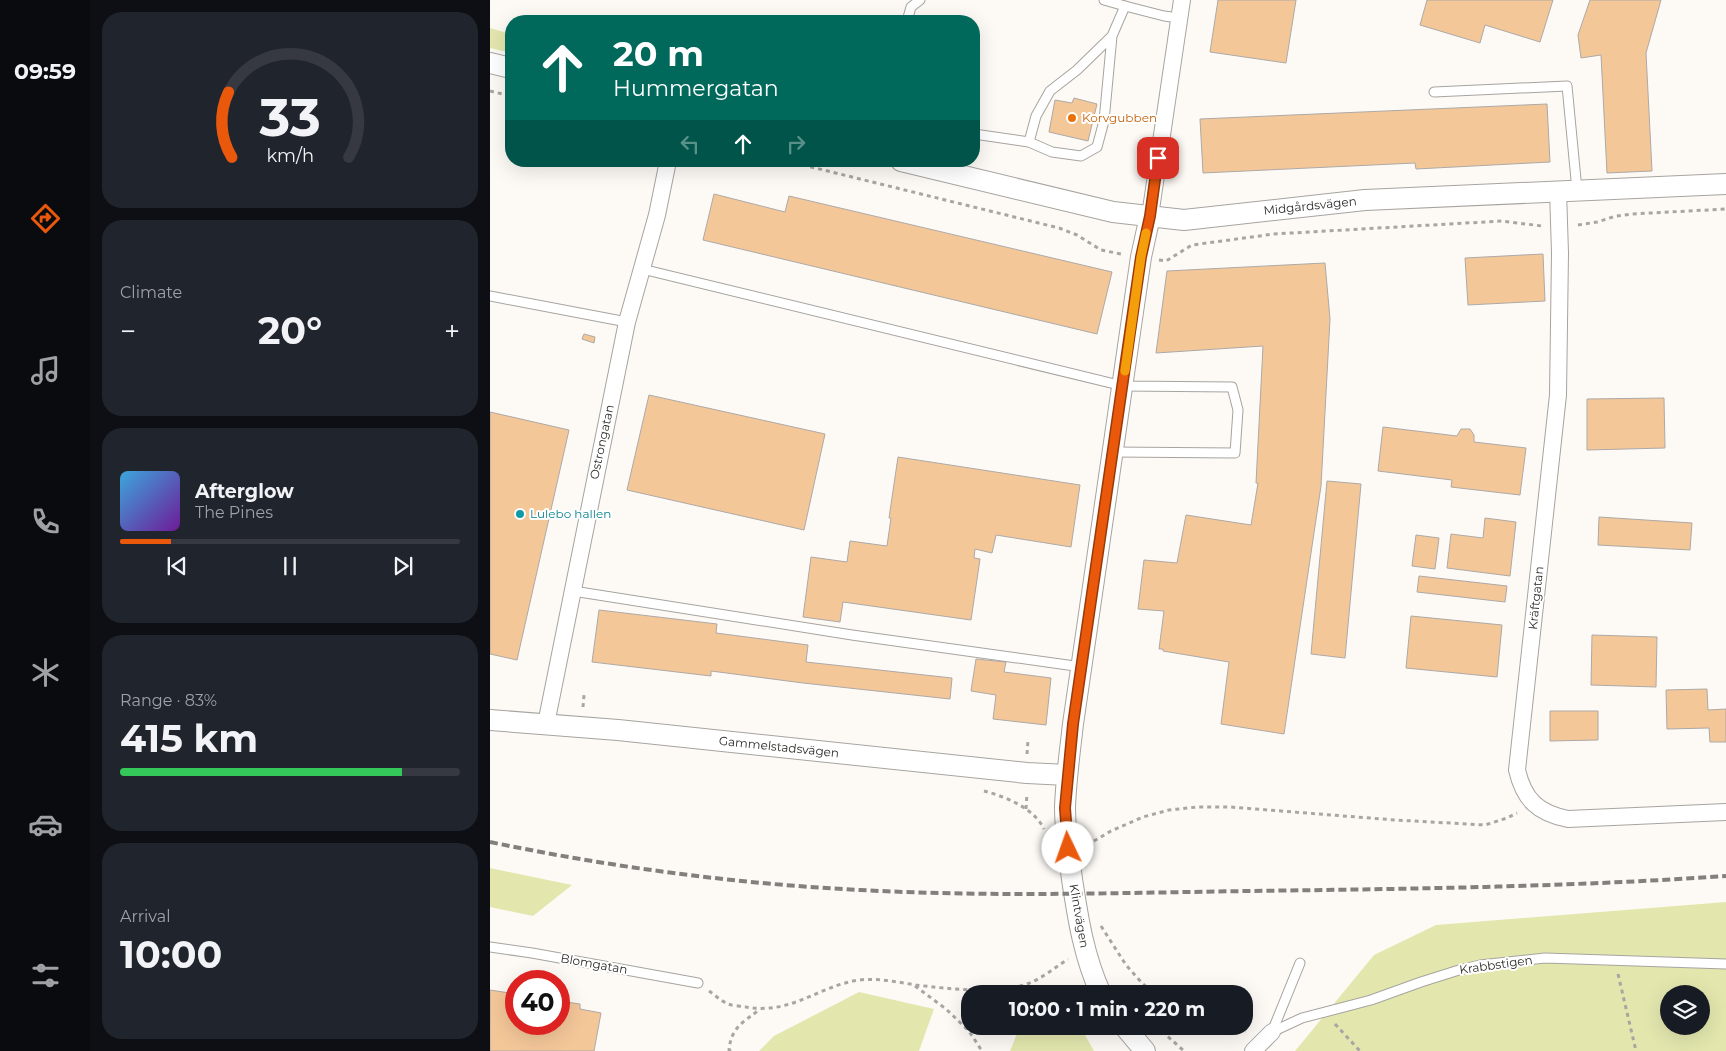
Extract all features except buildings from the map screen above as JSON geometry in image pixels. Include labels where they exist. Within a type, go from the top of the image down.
[{"type":"street","points":[[1150,216],[1182,0]]},
{"type":"street","points":[[490,63],[505,67]]},
{"type":"street","name":"Ostrongatan","points":[[546,724],[627,322],[657,215],[667,167]]},
{"type":"street","name":"Midgårdsvägen","points":[[925,167],[1113,212],[1192,219],[1366,200],[1726,184]]},
{"type":"street","name":"Kräftgatan","points":[[1568,191],[1560,253],[1558,395],[1517,770],[1521,785],[1531,801],[1539,809],[1553,816],[1568,820],[1726,812]]},
{"type":"street","name":"Klintvägen","points":[[1097,985],[1089,965],[1079,925],[1068,848],[1065,808],[1067,776],[1141,257],[1150,216]]},
{"type":"street","name":"Gammelstadsvägen","points":[[490,720],[618,730],[1067,776]]},
{"type":"street","name":"Krabbstigen","points":[[1253,1051],[1272,1032]]},
{"type":"street","points":[[1132,1035],[1146,1051]]},
{"type":"lane","points":[[909,15],[911,7],[920,0]]},
{"type":"lane","points":[[1104,0],[1164,16],[1179,18]]},
{"type":"lane","points":[[980,135],[1029,142],[1052,152],[1081,156],[1097,147],[1104,121],[1112,36],[1125,6]]},
{"type":"lane","points":[[1029,142],[1036,116],[1050,91],[1077,70],[1112,36]]},
{"type":"lane","points":[[1434,92],[1567,86],[1568,191]]},
{"type":"lane","points":[[642,270],[1123,386],[1232,386],[1238,410],[1234,453],[1113,452]]},
{"type":"lane","points":[[490,296],[627,322]]},
{"type":"lane","points":[[573,591],[852,635],[1082,666]]},
{"type":"lane","name":"Blomgatan","points":[[490,947],[698,983]]},
{"type":"lane","name":"Krabbstigen","points":[[1272,1032],[1302,1018],[1371,1000],[1458,970],[1480,965],[1545,958],[1726,964]]},
{"type":"lane","points":[[1272,1032],[1300,963]]},
{"type":"path","points":[[490,91],[505,95]]},
{"type":"path","points":[[1085,847],[1111,831],[1143,817],[1169,810],[1197,807],[1230,807],[1485,825],[1507,818],[1523,810],[1531,801]]},
{"type":"path","points":[[1100,925],[1126,965],[1144,985]]},
{"type":"path","points":[[698,983],[728,1004],[774,1008],[797,1003],[842,984],[859,980],[898,981],[952,989],[1012,988],[1045,976],[1069,958]]},
{"type":"path","points":[[1616,961],[1636,1051]]},
{"type":"path","points":[[913,984],[969,1031],[982,1051]]},
{"type":"path","points":[[731,1051],[730,1038],[736,1027],[761,1008]]},
{"type":"path","points":[[1326,1013],[1360,1051]]},
{"type":"path","points":[[1253,1031],[1272,1032]]},
{"type":"path","points":[[1166,1035],[1184,1051]]},
{"type":"green space","points":[[490,28],[505,32],[505,52],[490,48]]},
{"type":"green space","points":[[490,868],[572,885],[533,916],[490,907]]},
{"type":"green space","points":[[1726,902],[1726,1051],[1295,1051],[1374,955],[1436,925]]},
{"type":"green space","points":[[859,992],[934,1009],[919,1051],[759,1051],[774,1036]]},
{"type":"green space","points":[[1016,1035],[1085,1035],[1094,1051],[1010,1051]]},
{"type":"railway","points":[[490,842],[628,867],[721,879],[814,887],[908,892],[1054,894],[1427,888],[1606,883],[1726,876]]},
{"type":"slow traffic","points":[[1125,371],[1146,233]]},
{"type":"place","name":"Korvgubben","points":[[1072,118]]},
{"type":"place","name":"Lulebo hallen","points":[[520,514]]},
{"type":"route","points":[[1068,848],[1065,808],[1073,724],[1141,257],[1150,216],[1158,158]]}]
